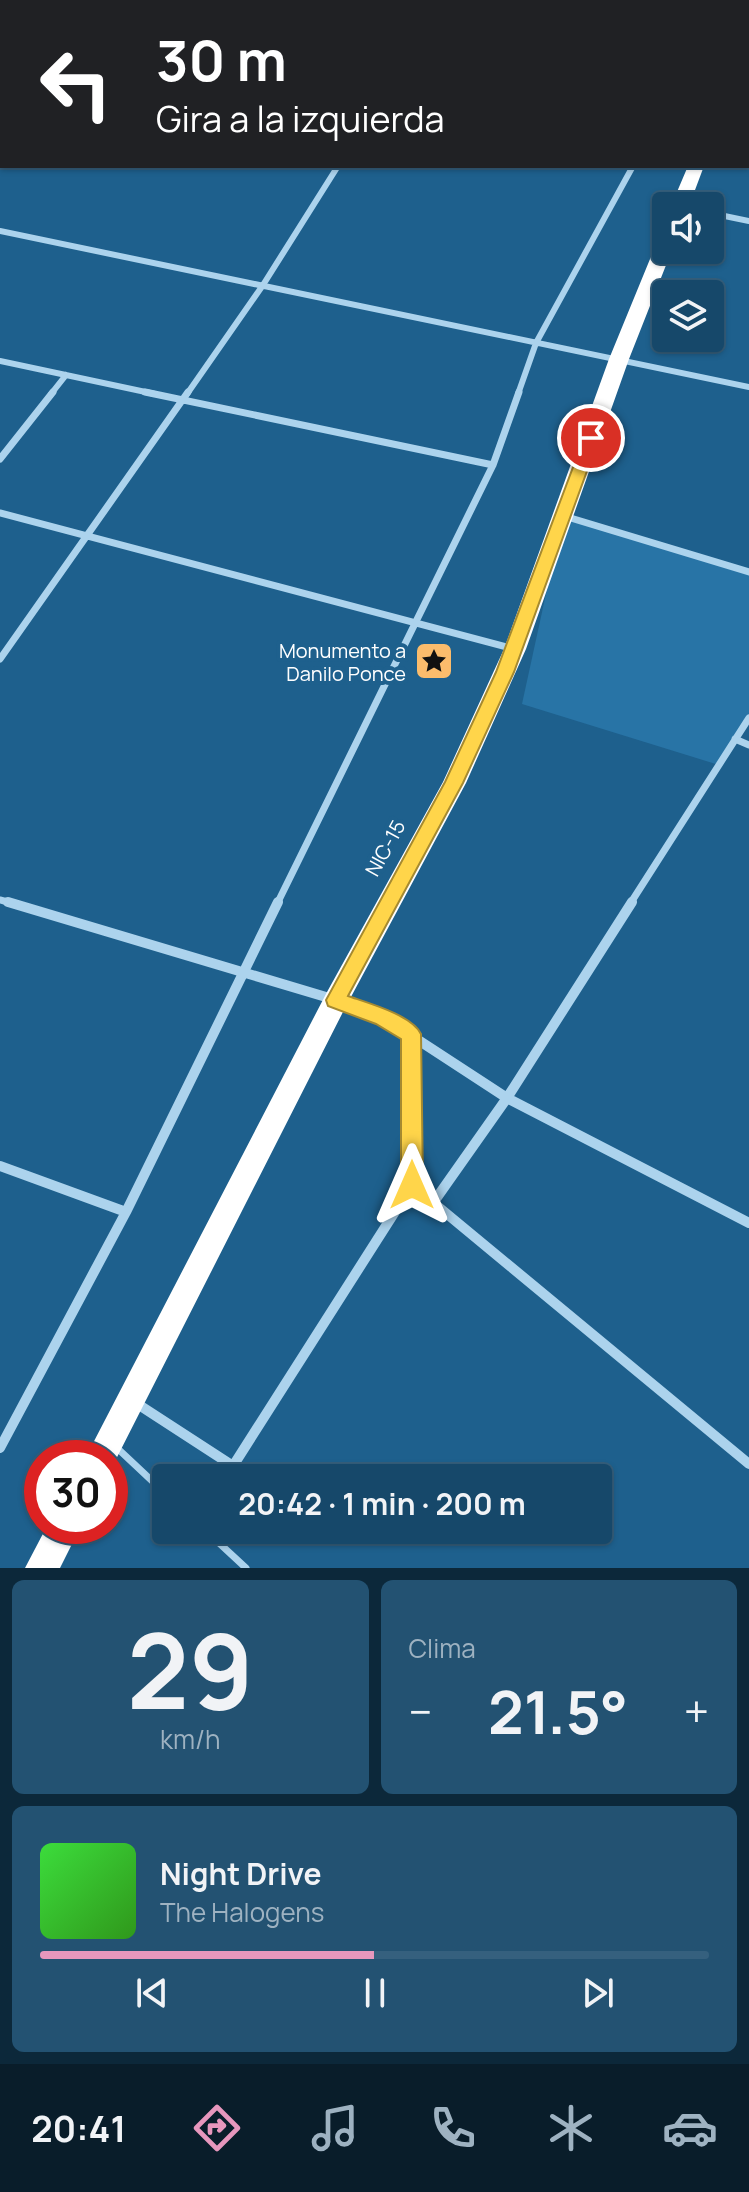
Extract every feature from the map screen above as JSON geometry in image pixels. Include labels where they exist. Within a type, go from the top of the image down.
[{"type":"highway","points":[[686,192],[695,168]]},
{"type":"highway","name":"NIC-15","points":[[112,1440],[336,1000],[454,783],[515,649],[619,359],[657,264]]},
{"type":"highway","points":[[42,1568],[55,1544]]},
{"type":"street","points":[[0,659],[263,285],[337,168]]},
{"type":"street","points":[[0,1448],[126,1212],[493,465],[536,343],[632,168]]},
{"type":"street","points":[[724,216],[749,221]]},
{"type":"street","points":[[0,239],[3,232],[749,387]]},
{"type":"street","points":[[0,361],[493,465]]},
{"type":"street","points":[[0,459],[66,375]]},
{"type":"street","points":[[0,513],[515,649]]},
{"type":"street","points":[[563,516],[749,572]]},
{"type":"street","points":[[433,1203],[507,1098],[749,718]]},
{"type":"street","points":[[735,739],[749,745]]},
{"type":"street","points":[[0,900],[336,1000],[383,1017],[507,1098],[749,1223]]},
{"type":"street","points":[[134,1401],[233,1466],[412,1185],[411,1034]]},
{"type":"street","points":[[0,1166],[126,1212]]},
{"type":"street","points":[[412,1185],[749,1464]]},
{"type":"lane","points":[[128,1466],[152,1484]]},
{"type":"lane","points":[[220,1544],[246,1568]]},
{"type":"shaded area","points":[[563,516],[749,574],[749,719],[719,765],[522,704]]},
{"type":"place","name":"Monumento a Danilo Ponce","points":[[434,661]]},
{"type":"route","points":[[412,1185],[411,1034],[383,1017],[336,1000],[454,783],[505,672],[591,438]]}]
